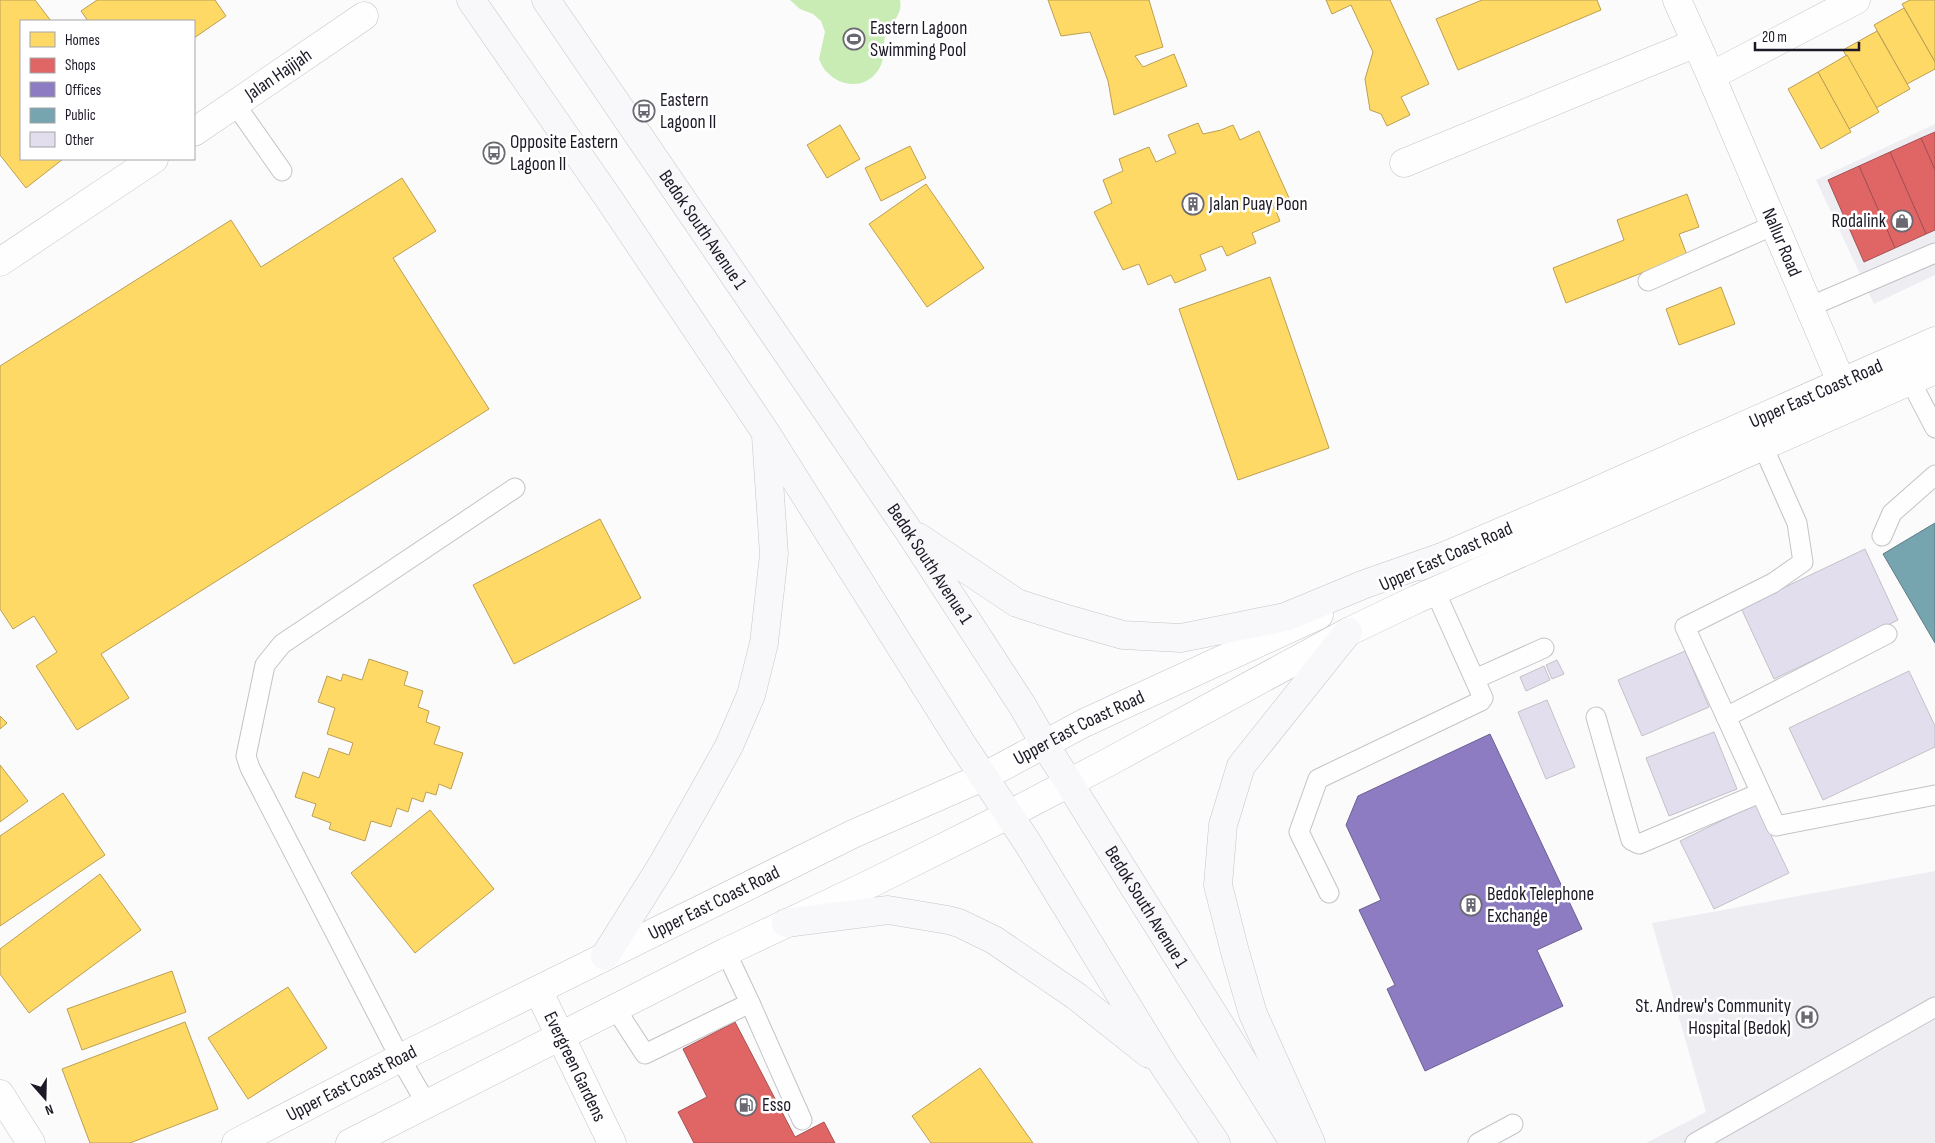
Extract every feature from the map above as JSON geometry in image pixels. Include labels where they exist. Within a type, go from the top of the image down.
[{"type":"main road","points":[[471,0],[609,199],[766,433],[1027,842],[1164,1066],[1216,1143]]},
{"type":"main road","name":"Bedok South Avenue 1","points":[[546,0],[908,530],[1022,705],[1294,1143]]},
{"type":"main road","name":"Nallur Road","points":[[1677,0],[1852,408]]},
{"type":"main road","points":[[1711,76],[1856,0]]},
{"type":"main road","name":"Jalan Hajijah","points":[[195,131],[364,16]]},
{"type":"main road","points":[[1404,163],[1696,43]]},
{"type":"main road","points":[[0,262],[153,160]]},
{"type":"main road","name":"Upper East Coast Road","points":[[350,1143],[726,952],[874,882],[1008,815],[1348,632],[1435,591],[1753,422],[1935,341]]},
{"type":"main road","name":"Upper East Coast Road","points":[[236,1143],[400,1058],[853,834],[984,777],[1084,723],[1442,557],[1585,510],[1764,447],[1923,376]]},
{"type":"main road","points":[[605,956],[662,865],[695,807],[728,746],[751,695],[764,643],[774,554],[766,433]]},
{"type":"main road","points":[[908,530],[1018,603],[1066,620],[1123,635],[1181,638],[1285,617],[1365,584],[1442,557]]},
{"type":"main road","points":[[1311,1143],[1253,1014],[1218,885],[1223,825],[1241,766],[1348,632]]},
{"type":"main road","points":[[786,923],[888,910],[959,923],[994,940],[1076,996],[1164,1066]]},
{"type":"main road","name":"Evergreen Gardens","points":[[538,990],[612,1143]]},
{"type":"main road","points":[[0,1094],[31,1143]]},
{"type":"lane","points":[[235,104],[282,171]]},
{"type":"lane","points":[[1648,280],[1774,225]]},
{"type":"lane","points":[[1809,307],[1935,253]]},
{"type":"lane","points":[[1923,376],[1935,428]]},
{"type":"lane","points":[[1753,422],[1797,523],[1803,562],[1773,583],[1685,627],[1776,826],[1935,794]]},
{"type":"lane","points":[[1882,536],[1892,513],[1935,475]]},
{"type":"lane","points":[[426,1103],[400,1058],[254,777],[246,756],[264,665],[282,644],[515,488]]},
{"type":"lane","points":[[1329,893],[1299,832],[1318,779],[1481,701],[1483,698],[1435,591]]},
{"type":"lane","points":[[1726,717],[1887,634]]},
{"type":"lane","points":[[1475,679],[1544,648]]},
{"type":"lane","points":[[1596,717],[1630,840],[1639,844],[1760,793]]},
{"type":"lane","points":[[726,952],[802,1120]]},
{"type":"lane","points":[[615,1008],[645,1054],[750,1003]]},
{"type":"lane","points":[[1695,1143],[1935,1007]]},
{"type":"lane","points":[[1478,1143],[1513,1124]]},
{"type":"shaded area","name":"Eastern Lagoon Swimming Pool","points":[[790,0],[900,0],[900,10],[886,34],[881,65],[876,73],[864,82],[856,84],[848,84],[834,78],[824,69],[819,59],[825,32],[821,21],[813,14],[800,9]]},
{"type":"shaded area","points":[[1935,124],[1935,275],[1874,304],[1816,180]]},
{"type":"shaded area","name":"St. Andrew's Community Hospital (Bedok)","points":[[1935,871],[1935,1143],[1646,1143],[1706,1112],[1652,923]]},
{"type":"building: Homes","points":[[0,0],[35,0],[50,20],[20,20],[20,160],[62,160],[26,188],[0,155]]},
{"type":"building: Homes","points":[[97,0],[215,0],[226,16],[195,37],[195,20],[87,20],[81,11]]},
{"type":"building: Homes","points":[[1048,0],[1149,0],[1163,47],[1135,56],[1143,67],[1174,54],[1187,86],[1114,115],[1108,81],[1090,32],[1061,36]]},
{"type":"building: Homes","points":[[1326,0],[1390,0],[1429,84],[1401,97],[1410,115],[1387,126],[1381,114],[1370,110],[1365,79],[1373,52],[1351,5],[1332,14]]},
{"type":"building: Homes","points":[[1482,0],[1597,0],[1601,10],[1458,70],[1436,19]]},
{"type":"building: Homes","points":[[1910,0],[1935,0],[1935,62],[1902,4]]},
{"type":"building: Homes","points":[[1904,8],[1935,62],[1935,69],[1907,84],[1874,25]]},
{"type":"building: Homes","points":[[1877,31],[1910,89],[1876,108],[1843,50]]},
{"type":"building: Homes","points":[[1847,55],[1879,112],[1849,129],[1818,72]]},
{"type":"building: Homes","points":[[1818,72],[1851,132],[1821,149],[1788,89]]},
{"type":"building: Homes","name":"Jalan Puay Poon","points":[[1198,123],[1203,134],[1233,125],[1240,140],[1259,131],[1289,198],[1273,204],[1280,221],[1252,233],[1256,243],[1227,256],[1222,246],[1200,255],[1206,270],[1175,283],[1171,275],[1148,285],[1139,264],[1123,270],[1094,212],[1112,203],[1103,180],[1123,171],[1119,159],[1149,147],[1156,162],[1176,153],[1168,135]]},
{"type":"building: Homes","points":[[840,125],[860,159],[827,178],[807,145]]},
{"type":"building: Homes","points":[[910,146],[926,178],[881,201],[865,168]]},
{"type":"building: Homes","points":[[402,178],[436,231],[393,258],[489,409],[101,654],[129,698],[77,730],[36,666],[57,652],[34,616],[13,629],[0,609],[0,366],[231,220],[261,267]]},
{"type":"building: Homes","points":[[926,184],[984,268],[927,307],[869,224]]},
{"type":"building: Homes","points":[[1687,194],[1699,227],[1679,234],[1687,255],[1566,303],[1553,268],[1624,240],[1617,220]]},
{"type":"building: Homes","points":[[1270,277],[1329,448],[1238,480],[1179,309]]},
{"type":"building: Homes","points":[[1721,287],[1735,324],[1679,345],[1666,309]]},
{"type":"building: Homes","points":[[600,519],[641,598],[514,664],[473,585]]},
{"type":"building: Homes","points":[[369,659],[408,672],[404,685],[423,691],[418,707],[429,711],[426,722],[440,727],[434,744],[463,753],[451,789],[439,784],[436,795],[426,792],[423,802],[412,798],[408,812],[397,808],[391,827],[371,821],[365,841],[329,829],[331,823],[312,816],[316,804],[295,797],[303,772],[319,778],[329,748],[349,755],[353,743],[327,734],[335,708],[318,702],[327,676],[341,681],[343,674],[362,680]]},
{"type":"building: Homes","points":[[0,716],[7,723],[0,729]]},
{"type":"building: Homes","points":[[0,765],[28,801],[0,822]]},
{"type":"building: Homes","points":[[63,793],[105,855],[0,926],[0,836]]},
{"type":"building: Homes","points":[[430,810],[494,889],[415,953],[351,873]]},
{"type":"building: Homes","points":[[100,874],[141,930],[29,1013],[0,974],[0,949]]},
{"type":"building: Homes","points":[[172,971],[186,1012],[82,1050],[67,1009]]},
{"type":"building: Homes","points":[[288,987],[327,1048],[248,1099],[208,1038]]},
{"type":"building: Homes","points":[[185,1022],[218,1109],[130,1143],[90,1143],[62,1069]]},
{"type":"building: Homes","points":[[980,1068],[1033,1143],[931,1143],[912,1116]]},
{"type":"building: Shops","points":[[1935,132],[1935,170],[1921,138]]},
{"type":"building: Shops","points":[[1921,138],[1935,170],[1935,230],[1926,234],[1890,152]]},
{"type":"building: Shops","points":[[1890,152],[1926,234],[1895,248],[1859,166]]},
{"type":"building: Shops","points":[[1859,166],[1895,248],[1864,262],[1828,180]]},
{"type":"building: Shops","points":[[735,1022],[795,1137],[824,1122],[835,1143],[694,1143],[678,1112],[707,1097],[683,1049]]},
{"type":"building: Offices","name":"Bedok Telephone Exchange","points":[[1490,734],[1582,929],[1537,950],[1563,1006],[1425,1071],[1387,989],[1395,985],[1359,910],[1381,900],[1346,825],[1358,796]]},
{"type":"building: Public","points":[[1935,523],[1935,643],[1883,554]]},
{"type":"building: Other","points":[[1865,549],[1898,620],[1774,679],[1741,608]]},
{"type":"building: Other","points":[[1685,651],[1709,707],[1642,736],[1618,680]]},
{"type":"building: Other","points":[[1557,660],[1564,674],[1552,679],[1546,665]]},
{"type":"building: Other","points":[[1544,666],[1550,680],[1526,691],[1520,677]]},
{"type":"building: Other","points":[[1909,671],[1935,726],[1935,747],[1823,800],[1789,728]]},
{"type":"building: Other","points":[[1547,700],[1575,767],[1546,779],[1518,712]]},
{"type":"building: Other","points":[[1714,732],[1737,789],[1669,816],[1646,758]]},
{"type":"building: Other","points":[[1756,804],[1789,873],[1714,909],[1680,841]]},
{"type":"place","name":"Eastern Lagoon Swimming Pool","points":[[854,39]]},
{"type":"place","name":"Eastern Lagoon II","points":[[644,111]]},
{"type":"place","name":"Opposite Eastern Lagoon II","points":[[494,153]]},
{"type":"place","name":"Jalan Puay Poon","points":[[1193,204]]},
{"type":"place","name":"Rodalink","points":[[1902,221]]},
{"type":"place","name":"Bedok Telephone Exchange","points":[[1471,905]]},
{"type":"place","name":"St. Andrew's Community Hospital (Bedok)","points":[[1807,1017]]},
{"type":"place","name":"Esso","points":[[746,1105]]}]
